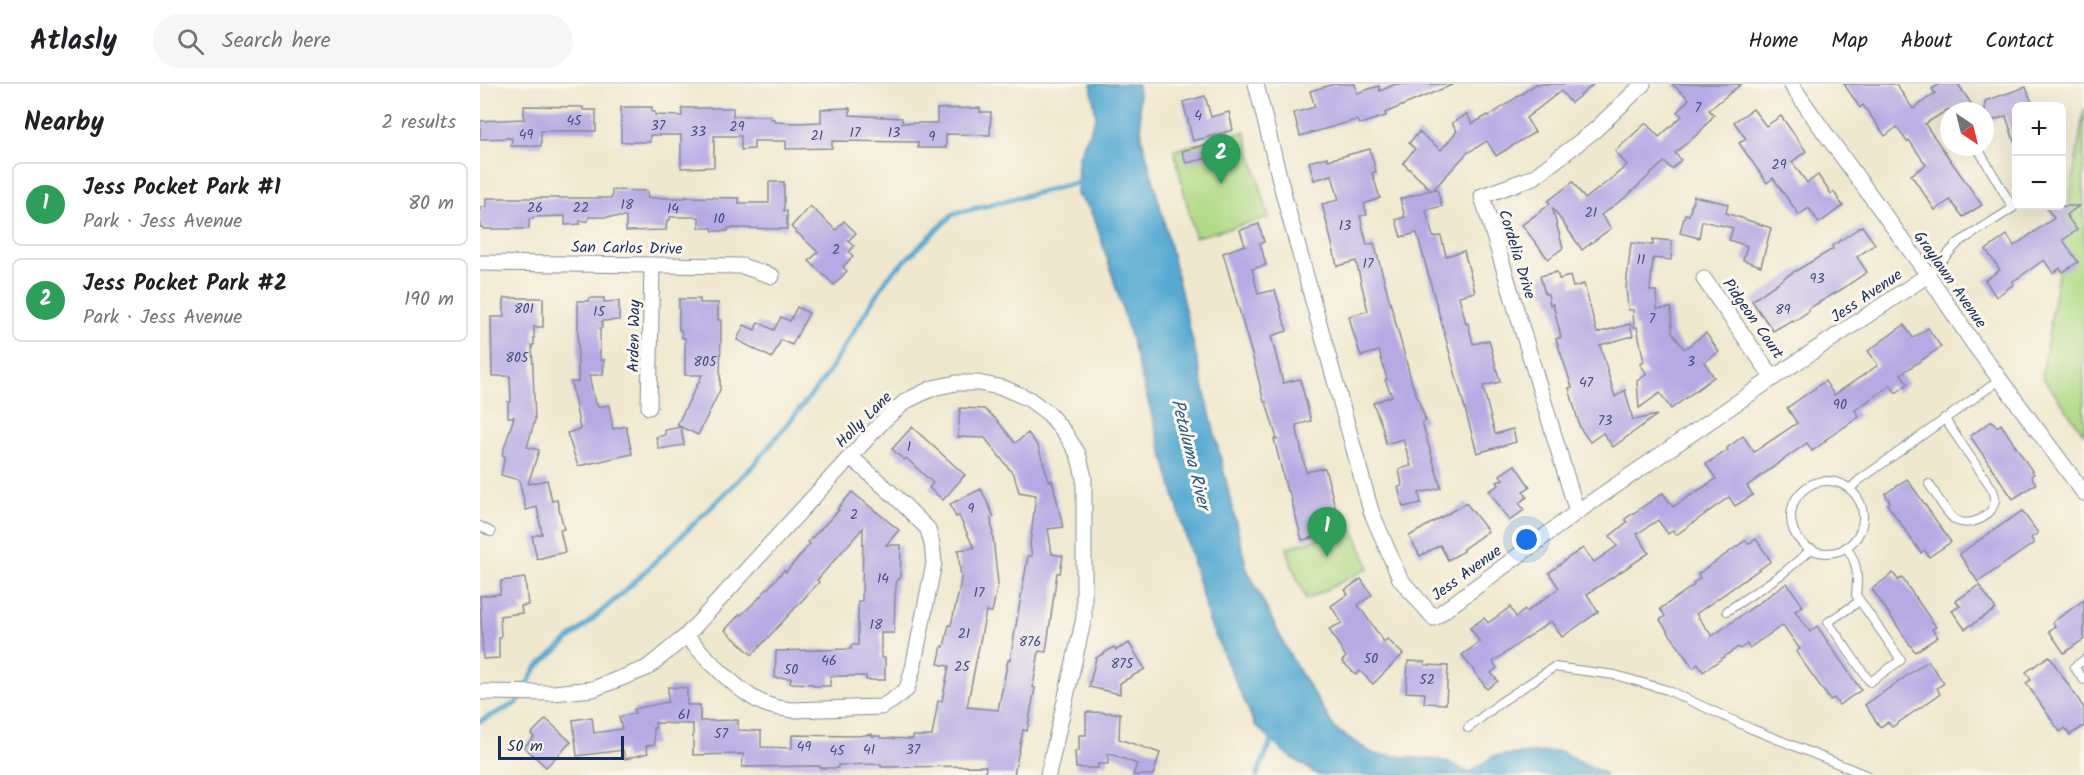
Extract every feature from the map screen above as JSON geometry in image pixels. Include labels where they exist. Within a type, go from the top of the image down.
[{"type":"street","name":"Jess Avenue","points":[[1256,84],[1305,276],[1371,511],[1400,579],[1434,618],[1578,512],[1928,275]]},
{"type":"street","name":"Cordelia Drive","points":[[1578,512],[1482,196],[1533,177],[1595,130],[1643,84]]},
{"type":"street","name":"Graylawn Avenue","points":[[1791,84],[1928,275],[1973,343],[2084,493]]},
{"type":"street","name":"San Carlos Drive","points":[[480,263],[742,266],[772,276]]},
{"type":"street","name":"Arden Way","points":[[650,407],[652,265]]},
{"type":"street","name":"Pidgeon Court","points":[[1704,279],[1773,378]]},
{"type":"street","name":"Holly Lane","points":[[482,692],[553,693],[593,689],[647,668],[686,636],[884,420],[906,401],[933,388],[956,383],[978,383],[1004,388],[1029,399],[1049,414],[1077,454],[1084,477],[1084,618],[1048,775]]},
{"type":"street","points":[[686,636],[738,686],[764,704],[780,709],[881,707],[907,689],[934,563],[928,529],[851,457]]},
{"type":"lane","points":[[1928,275],[1958,243],[2013,208],[1982,156]]},
{"type":"lane","points":[[1850,489],[1944,418],[2001,380]]},
{"type":"lane","points":[[1929,484],[1953,519],[1964,524],[1974,522],[1989,512],[1995,500],[1993,490],[1944,418]]},
{"type":"lane","points":[[1824,481],[1842,484],[1850,489],[1860,505],[1862,524],[1853,540],[1846,546],[1829,552],[1812,549],[1798,539],[1791,521],[1791,512],[1799,494],[1806,487],[1824,481]]},
{"type":"lane","points":[[480,526],[491,531]]},
{"type":"lane","points":[[1846,546],[1855,558],[1858,582],[1856,595],[1902,660],[1870,682],[1828,622],[1860,601]]},
{"type":"lane","points":[[1727,611],[1782,574],[1812,549]]},
{"type":"lane","points":[[2084,660],[2074,667],[2084,680]]},
{"type":"lane","points":[[1468,728],[1501,702],[1554,667],[1614,675],[1667,690],[1752,729],[1866,775]]},
{"type":"green space","points":[[2084,108],[2084,434],[2042,376]]},
{"type":"green space","points":[[1245,131],[1269,218],[1195,237],[1174,150]]},
{"type":"green space","points":[[1354,530],[1369,568],[1306,600],[1287,547]]},
{"type":"water","name":"Petaluma River","points":[[1091,84],[1138,84],[1142,139],[1163,217],[1247,569],[1289,654],[1335,729],[1374,754],[1446,761],[1469,773],[1493,756],[1560,751],[1607,775],[1318,775],[1285,753],[1255,725],[1210,624],[1122,307],[1097,226],[1089,208],[1077,195],[1078,158],[1096,117]]},
{"type":"building","points":[[1334,84],[1355,84],[1357,93],[1379,86],[1380,91],[1396,84],[1454,84],[1385,113],[1386,116],[1360,124],[1356,120],[1300,136],[1294,113],[1315,107],[1310,91]]},
{"type":"building","points":[[1536,84],[1594,84],[1571,103],[1561,91],[1526,118],[1535,132],[1496,156],[1487,141],[1467,153],[1433,190],[1437,189],[1442,206],[1426,210],[1433,237],[1441,236],[1446,256],[1464,251],[1475,292],[1459,296],[1466,324],[1468,323],[1473,344],[1489,340],[1500,382],[1483,386],[1495,434],[1513,429],[1516,442],[1477,453],[1417,233],[1401,237],[1396,220],[1405,217],[1400,199],[1431,190],[1403,163],[1415,149],[1409,143],[1419,132],[1441,150],[1457,131],[1452,123],[1467,114],[1472,124],[1489,116]]},
{"type":"building","points":[[1672,84],[1741,84],[1709,110],[1714,115],[1700,132],[1675,153],[1681,160],[1672,169],[1664,162],[1626,197],[1601,215],[1611,228],[1582,250],[1552,207],[1563,248],[1548,259],[1522,225],[1550,204],[1548,201],[1573,182],[1585,199],[1612,178],[1627,165],[1615,151],[1646,123],[1659,137],[1682,116],[1677,112],[1689,99]]},
{"type":"building","points":[[1844,84],[1896,84],[1913,109],[1935,93],[1932,89],[1940,84],[1958,84],[1970,102],[1940,102],[1940,114],[1925,124],[1940,145],[1940,156],[1948,156],[1982,205],[1963,217],[1950,200],[1935,210],[1911,175],[1926,165],[1909,140],[1907,142],[1897,127],[1885,136],[1863,105],[1860,108]]},
{"type":"building","points":[[2026,87],[2032,102],[2012,102],[2012,135],[2006,116],[1994,120],[1994,102],[1985,101]]},
{"type":"building","points":[[1205,96],[1211,117],[1229,112],[1233,130],[1193,141],[1183,102]]},
{"type":"building","points":[[524,106],[583,107],[583,110],[596,110],[596,131],[541,131],[541,146],[511,146],[512,138],[480,139],[480,121],[524,119]]},
{"type":"building","points":[[621,107],[652,107],[655,115],[682,116],[682,108],[733,108],[733,116],[771,116],[775,122],[794,123],[821,122],[821,109],[850,108],[850,115],[902,118],[902,123],[937,123],[937,109],[980,108],[980,112],[991,112],[990,135],[946,134],[946,148],[918,148],[918,142],[832,141],[832,148],[786,149],[786,141],[754,141],[754,149],[741,150],[741,136],[714,136],[714,167],[681,168],[681,135],[650,135],[650,142],[621,142]]},
{"type":"building","points":[[1753,109],[1766,126],[1781,116],[1806,151],[1792,162],[1807,183],[1818,175],[1831,194],[1834,192],[1843,206],[1819,223],[1809,208],[1799,215],[1773,178],[1767,183],[1739,143],[1746,139],[1734,122]]},
{"type":"building","points":[[1205,145],[1208,158],[1186,163],[1182,151]]},
{"type":"building","points":[[1370,149],[1376,172],[1372,173],[1380,198],[1364,204],[1367,215],[1360,216],[1367,245],[1374,243],[1412,383],[1426,421],[1422,422],[1441,488],[1419,493],[1421,503],[1403,507],[1398,487],[1402,486],[1399,469],[1411,466],[1403,439],[1386,444],[1373,403],[1392,396],[1385,380],[1387,379],[1379,351],[1361,356],[1349,316],[1368,311],[1356,261],[1337,266],[1322,204],[1339,200],[1332,175],[1314,180],[1309,162],[1327,157],[1328,160]]},
{"type":"building","points":[[769,182],[784,182],[784,211],[787,211],[787,229],[728,228],[728,231],[713,231],[712,228],[699,228],[699,217],[670,217],[670,220],[667,220],[666,230],[626,231],[626,217],[589,217],[588,221],[580,221],[580,224],[565,225],[565,216],[533,217],[529,219],[529,229],[483,229],[480,227],[480,207],[486,207],[486,198],[612,198],[612,190],[647,191],[648,198],[739,198],[739,203],[769,203]]},
{"type":"building","points":[[1694,196],[1728,204],[1726,213],[1771,228],[1761,266],[1743,260],[1747,246],[1729,240],[1733,228],[1702,221],[1699,238],[1680,233],[1685,214],[1689,215]]},
{"type":"building","points":[[810,206],[836,230],[844,221],[856,233],[848,241],[854,246],[849,252],[853,256],[843,267],[847,271],[834,285],[809,261],[818,252],[791,227]]},
{"type":"building","points":[[2066,206],[2079,206],[2066,215],[2077,230],[2063,240],[2078,262],[2063,272],[2060,268],[2053,273],[2044,260],[2012,282],[2014,284],[1996,297],[1985,280],[2000,270],[1986,250],[2007,235],[2014,246],[2054,218],[2048,210],[2066,210]]},
{"type":"building","points":[[1259,224],[1264,242],[1260,243],[1266,265],[1252,269],[1258,294],[1275,290],[1287,331],[1271,336],[1283,383],[1300,379],[1311,421],[1296,425],[1306,472],[1325,468],[1336,510],[1318,514],[1324,535],[1302,540],[1274,439],[1277,439],[1266,402],[1264,402],[1223,253],[1245,245],[1240,230]]},
{"type":"building","points":[[1862,226],[1875,244],[1857,257],[1867,272],[1808,309],[1809,311],[1793,322],[1792,320],[1773,331],[1752,301],[1787,276],[1833,249],[1832,246]]},
{"type":"building","points":[[1653,239],[1672,241],[1671,260],[1653,258],[1650,291],[1656,291],[1657,309],[1671,308],[1672,332],[1684,349],[1706,333],[1719,352],[1704,362],[1714,377],[1671,409],[1660,393],[1639,408],[1637,381],[1647,374],[1640,364],[1644,362],[1637,327],[1634,327],[1633,310],[1628,310],[1626,287],[1631,243],[1653,245]]},
{"type":"building","points":[[1557,272],[1559,279],[1570,276],[1573,287],[1584,284],[1597,333],[1630,324],[1633,336],[1600,345],[1615,397],[1625,390],[1633,420],[1657,415],[1613,447],[1603,433],[1590,442],[1580,428],[1569,388],[1572,387],[1556,339],[1561,337],[1553,304],[1550,305],[1540,276]]},
{"type":"building","points":[[504,298],[543,298],[543,327],[534,327],[534,345],[532,345],[535,420],[527,447],[539,450],[528,484],[547,480],[552,501],[557,500],[564,529],[560,530],[565,552],[537,559],[532,536],[542,534],[537,507],[526,510],[519,480],[501,475],[505,456],[502,455],[514,417],[508,417],[508,402],[511,402],[510,376],[492,376],[491,317],[504,317]]},
{"type":"building","points":[[589,298],[604,298],[604,302],[619,301],[619,320],[602,321],[602,328],[600,328],[600,360],[604,360],[603,375],[589,375],[595,404],[598,407],[609,405],[613,429],[626,426],[632,454],[578,466],[567,433],[580,429],[571,382],[578,382],[578,301],[589,301]]},
{"type":"building","points":[[679,299],[700,299],[700,303],[718,303],[718,320],[721,320],[720,390],[698,435],[677,425],[702,375],[685,375],[685,338],[682,338],[681,330],[679,330]]},
{"type":"building","points":[[797,307],[809,313],[792,345],[781,340],[772,358],[737,340],[744,325],[755,330],[758,322],[774,330],[781,317],[790,321]]},
{"type":"building","points":[[1904,325],[1913,338],[1928,328],[1941,347],[1901,374],[1908,384],[1896,393],[1891,385],[1855,410],[1859,417],[1812,451],[1807,443],[1747,486],[1753,495],[1735,506],[1729,497],[1676,535],[1673,530],[1668,534],[1658,520],[1637,534],[1649,553],[1587,594],[1598,612],[1562,637],[1551,621],[1493,662],[1497,668],[1491,673],[1498,681],[1487,689],[1462,655],[1480,642],[1470,628],[1484,618],[1488,623],[1510,607],[1516,617],[1525,610],[1526,612],[1559,588],[1549,573],[1583,548],[1594,562],[1617,546],[1610,536],[1627,522],[1625,519],[1663,493],[1673,507],[1716,479],[1706,464],[1728,450],[1727,448],[1743,436],[1754,452],[1797,423],[1787,408],[1825,381],[1834,395],[1878,365],[1868,351]]},
{"type":"building","points":[[960,408],[984,409],[997,420],[1015,443],[1028,433],[1038,446],[1049,481],[1052,480],[1063,527],[1048,529],[1052,554],[1063,556],[1060,573],[1057,573],[1046,652],[1039,651],[1027,731],[1023,730],[1014,775],[985,775],[986,766],[881,767],[881,764],[838,765],[838,768],[820,768],[820,766],[742,767],[743,754],[693,755],[693,724],[655,723],[656,728],[653,728],[655,744],[646,746],[648,753],[625,759],[623,750],[577,756],[573,720],[592,717],[594,733],[622,729],[619,717],[635,713],[634,709],[668,702],[668,687],[687,688],[687,705],[700,705],[700,721],[738,720],[738,730],[761,731],[761,747],[792,748],[792,735],[858,736],[872,734],[880,738],[913,739],[913,736],[932,736],[938,701],[942,701],[949,666],[938,664],[959,591],[961,578],[958,550],[974,548],[959,516],[956,517],[950,504],[981,489],[994,517],[991,518],[998,584],[992,612],[986,611],[967,707],[998,710],[1008,660],[1010,660],[1028,556],[1032,556],[1030,545],[1036,495],[1019,492],[1014,475],[985,438],[958,437]]},
{"type":"building","points":[[1992,421],[1997,427],[2001,424],[2034,474],[2031,476],[2036,484],[2013,499],[1970,436]]},
{"type":"building","points":[[681,427],[684,445],[659,449],[656,437],[665,435],[665,430]]},
{"type":"building","points":[[912,427],[965,475],[943,500],[929,488],[933,483],[906,458],[904,460],[892,449]]},
{"type":"building","points":[[1515,465],[1530,487],[1523,491],[1527,497],[1519,503],[1524,510],[1509,521],[1489,491],[1499,485],[1497,482],[1503,479],[1500,475]]},
{"type":"building","points":[[1907,479],[1951,542],[1929,557],[1924,550],[1921,553],[1887,504],[1890,502],[1885,494]]},
{"type":"building","points":[[852,492],[899,530],[886,545],[901,545],[900,579],[897,579],[895,595],[894,633],[881,633],[881,658],[885,658],[885,680],[866,680],[866,676],[830,676],[830,686],[813,686],[813,684],[790,683],[791,678],[775,678],[776,651],[851,649],[851,645],[858,645],[858,601],[862,601],[863,528],[817,580],[819,582],[752,655],[725,630],[784,570],[786,572],[810,544],[808,542],[839,510],[837,509]]},
{"type":"building","points":[[1466,503],[1488,531],[1463,549],[1464,551],[1448,560],[1440,545],[1420,556],[1409,536]]},
{"type":"building","points":[[2022,511],[2038,533],[2031,538],[2034,543],[1978,582],[1959,554]]},
{"type":"building","points":[[1756,539],[1771,561],[1696,614],[1712,636],[1787,583],[1803,606],[1795,611],[1810,632],[1817,626],[1861,690],[1839,705],[1834,698],[1830,700],[1796,652],[1800,649],[1783,625],[1749,648],[1747,644],[1740,649],[1738,647],[1703,672],[1698,664],[1693,668],[1660,620],[1665,616],[1660,609],[1694,585],[1693,583],[1700,578],[1698,574],[1746,540],[1748,544]]},
{"type":"building","points":[[1893,573],[1898,580],[1902,578],[1936,627],[1932,629],[1938,637],[1915,652],[1872,589]]},
{"type":"building","points":[[525,578],[528,605],[521,606],[522,613],[500,616],[499,658],[483,659],[480,596],[500,594],[501,581]]},
{"type":"building","points":[[1361,579],[1372,595],[1358,605],[1384,642],[1387,639],[1403,654],[1373,684],[1360,671],[1356,675],[1342,661],[1346,657],[1329,629],[1342,623],[1331,606],[1348,594],[1345,590]]},
{"type":"building","points":[[1979,585],[1996,609],[1965,629],[1952,611],[1960,606],[1956,601]]},
{"type":"building","points":[[2084,600],[2084,639],[2064,653],[2049,631],[2055,626],[2053,622]]},
{"type":"building","points":[[1129,643],[1145,669],[1120,683],[1120,694],[1089,687],[1096,658],[1114,647],[1116,650]]},
{"type":"building","points":[[2049,656],[2084,708],[2084,726],[2070,735],[2065,728],[2060,732],[2026,683],[2031,680],[2026,672]]},
{"type":"building","points":[[1408,661],[1425,662],[1425,665],[1448,666],[1446,704],[1424,703],[1425,693],[1406,692]]},
{"type":"building","points":[[1928,661],[1944,683],[1937,688],[1940,694],[1892,727],[1888,722],[1880,727],[1865,705]]},
{"type":"building","points":[[1086,712],[1120,713],[1119,739],[1160,753],[1153,775],[1133,775],[1137,764],[1108,753],[1108,764],[1098,764],[1098,768],[1076,768],[1075,751],[1079,751],[1079,735],[1086,735]]},
{"type":"building","points":[[546,719],[571,742],[546,767],[524,747],[534,737],[531,734]]},
{"type":"waterway","points":[[480,721],[517,703],[536,668],[625,591],[754,465],[824,379],[888,277],[953,214],[1084,181]]},
{"type":"waterway","points":[[1257,775],[1274,735]]},
{"type":"place","name":"Jess Pocket Park #2","points":[[1221,184]]},
{"type":"place","name":"Jess Pocket Park #1","points":[[1327,557]]}]
